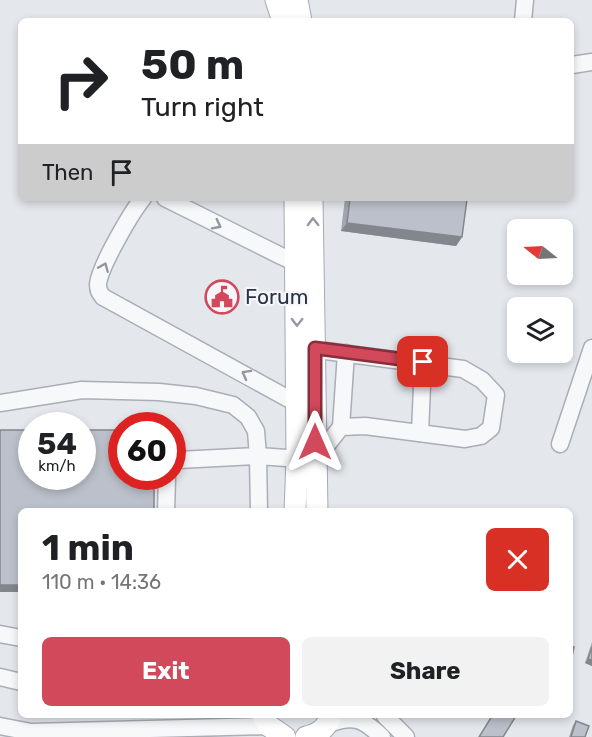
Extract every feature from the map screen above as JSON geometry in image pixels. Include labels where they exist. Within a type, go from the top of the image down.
[{"type":"main road","points":[[276,0],[282,18]]},
{"type":"main road","points":[[297,0],[300,18]]},
{"type":"main road","points":[[295,201],[305,264]]},
{"type":"main road","points":[[296,508],[306,459],[305,264],[312,201]]},
{"type":"main road","points":[[306,459],[316,508]]},
{"type":"street","points":[[523,18],[525,0]]},
{"type":"street","points":[[574,65],[592,62]]},
{"type":"street","points":[[140,201],[109,255],[98,281],[98,291],[103,297],[306,405]]},
{"type":"street","points":[[171,201],[305,264]]},
{"type":"street","points":[[186,460],[258,456],[306,459],[341,427],[365,426],[465,440],[481,436],[490,428],[495,394],[482,380],[463,369],[305,348]]},
{"type":"street","points":[[560,444],[592,348]]},
{"type":"street","points":[[341,427],[345,353]]},
{"type":"street","points":[[420,433],[423,362]]},
{"type":"street","points":[[0,404],[82,390],[159,392],[196,396],[233,405],[248,417],[256,430],[259,508]]},
{"type":"street","points":[[166,508],[167,490]]},
{"type":"street","points":[[0,634],[18,637]]},
{"type":"street","points":[[0,678],[18,681]]},
{"type":"street","points":[[387,718],[406,737]]},
{"type":"street","points":[[319,730],[341,720],[357,720],[367,723],[382,737]]},
{"type":"street","points":[[0,726],[32,732],[275,730]]},
{"type":"building","points":[[350,201],[467,201],[462,237],[347,223]]},
{"type":"building","points":[[0,430],[18,430],[18,490],[96,490],[96,430],[108,430],[108,490],[154,490],[154,508],[18,508],[18,585],[0,585]]},
{"type":"building","points":[[592,647],[592,660],[588,659]]},
{"type":"building","points":[[491,718],[515,718],[503,737],[479,737]]},
{"type":"building","points":[[576,721],[589,726],[585,737],[571,737]]},
{"type":"place","name":"Forum","points":[[222,297]]},
{"type":"route","points":[[315,442],[315,348],[423,362]]}]
